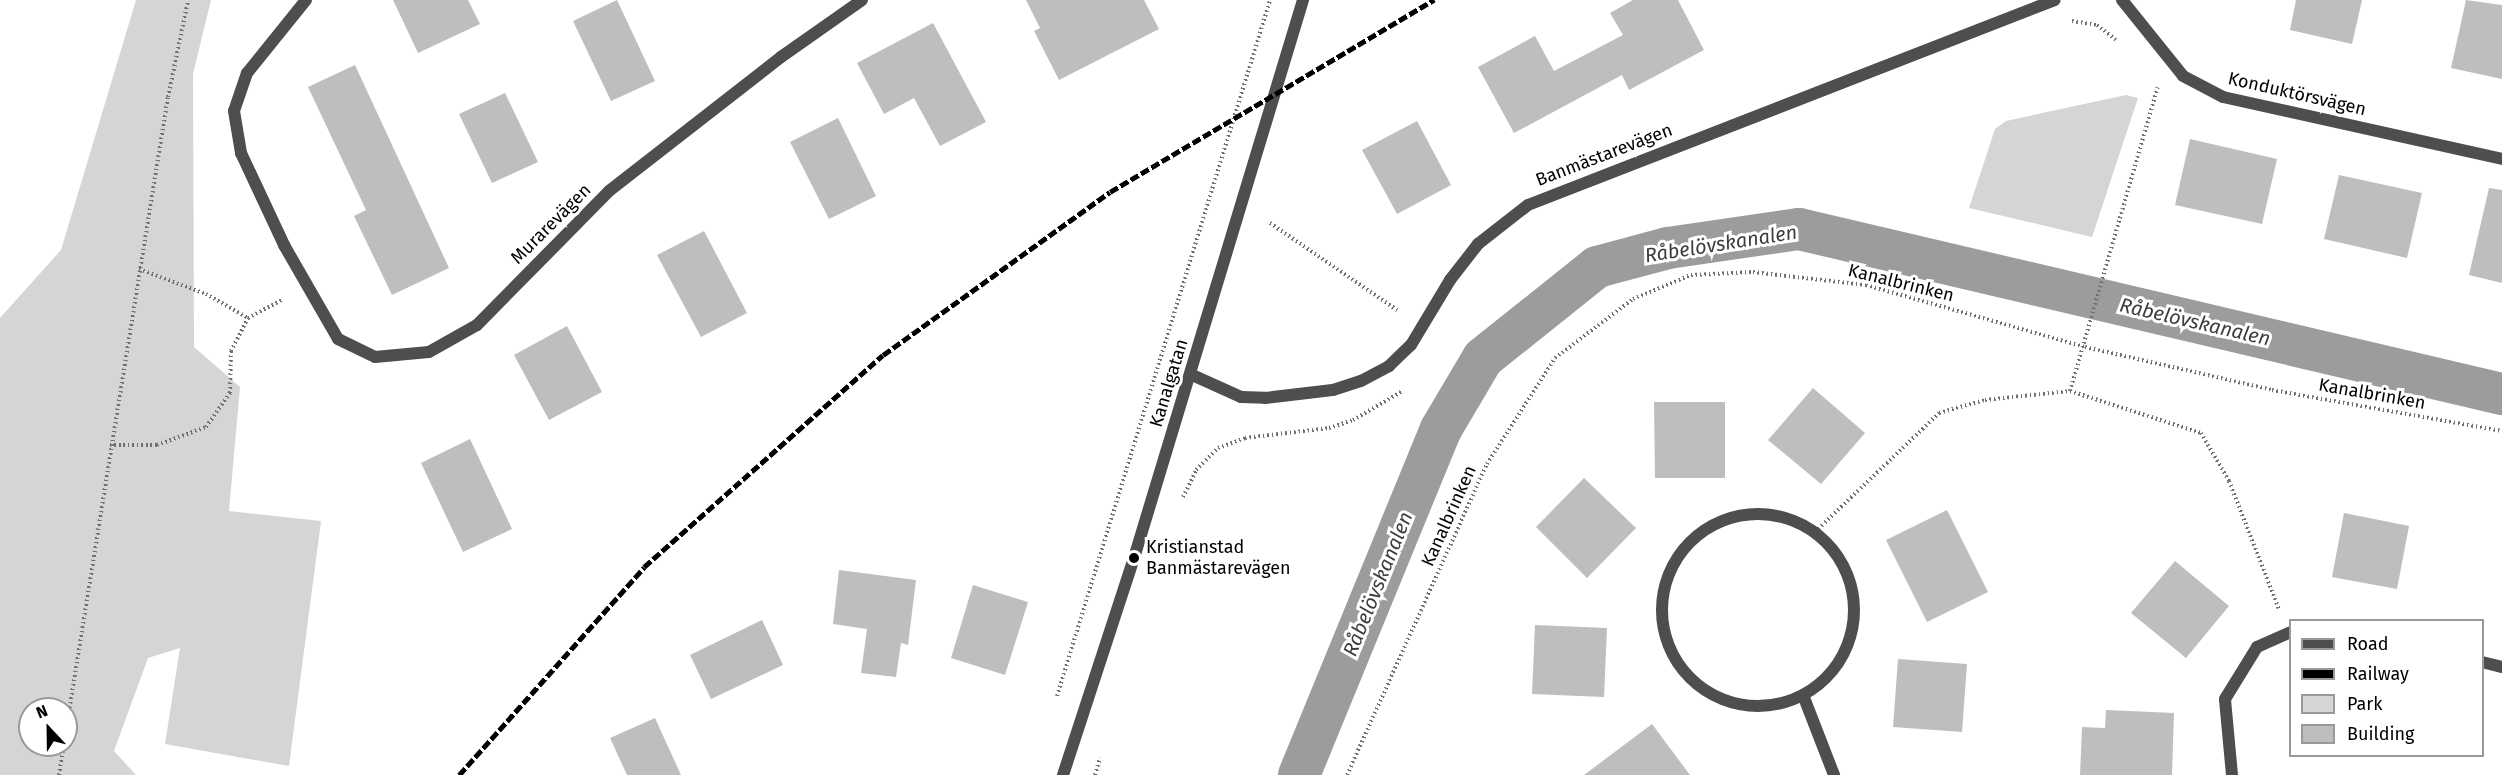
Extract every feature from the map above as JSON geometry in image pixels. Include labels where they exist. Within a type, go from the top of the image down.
[{"type":"street","name":"Murarevägen","points":[[306,0],[247,73],[234,111],[241,153],[284,245],[338,339],[375,357],[429,352],[477,325],[609,191],[781,57],[862,0]]},
{"type":"street","name":"Kanalgatan","points":[[1063,775],[1190,374],[1303,0]]},
{"type":"street","name":"Banmästarevägen","points":[[1190,374],[1241,397],[1321,391],[1361,381],[1389,366],[1411,345],[1450,280],[1478,244],[1528,205],[2055,0]]},
{"type":"street","name":"Konduktörsvägen","points":[[2122,0],[2182,76],[2223,97],[2502,159]]},
{"type":"street","points":[[1771,514],[1815,532],[1846,569],[1854,616],[1839,662],[1803,694],[1758,706],[1727,701],[1705,690],[1687,675],[1670,649],[1662,603],[1676,558],[1710,525],[1740,515],[1771,514]]},
{"type":"street","points":[[2232,775],[2225,699],[2257,647],[2289,632]]},
{"type":"street","points":[[2484,662],[2502,667]]},
{"type":"street","points":[[1803,694],[1834,775]]},
{"type":"path","points":[[71,697],[139,269],[188,0]]},
{"type":"path","points":[[1053,708],[1270,0]]},
{"type":"path","points":[[2061,25],[2072,21],[2097,25],[2119,42]]},
{"type":"path","points":[[2070,391],[2085,347],[2160,81],[2182,76]]},
{"type":"path","points":[[1270,223],[1397,310]]},
{"type":"path","points":[[139,269],[206,294],[248,318]]},
{"type":"path","name":"Kanalbrinken","points":[[1347,775],[1487,464],[1556,358],[1633,299],[1691,275],[1753,272],[1866,285],[2085,347],[2272,390],[2502,431]]},
{"type":"path","points":[[110,445],[157,445],[206,427],[230,393],[231,351],[248,318],[306,284]]},
{"type":"path","points":[[1179,508],[1196,470],[1218,448],[1245,438],[1293,436],[1345,423],[1391,402],[1408,386]]},
{"type":"path","points":[[1815,532],[1939,413],[1985,400],[2070,391],[2201,433],[2229,481],[2289,632]]},
{"type":"path","points":[[1095,775],[1102,752]]},
{"type":"path","points":[[59,775],[62,757]]},
{"type":"green space","points":[[136,0],[211,0],[193,74],[194,347],[240,387],[229,511],[321,521],[289,766],[165,744],[180,648],[148,658],[114,751],[136,775],[0,775],[0,318],[61,250]]},
{"type":"green space","points":[[2126,95],[2138,98],[2092,237],[1969,208],[1995,129],[2006,121]]},
{"type":"building","points":[[393,0],[468,0],[480,24],[418,53]]},
{"type":"building","points":[[617,0],[655,81],[611,101],[573,21]]},
{"type":"building","points":[[1026,0],[1144,0],[1159,29],[1059,80],[1034,31],[1040,28]]},
{"type":"building","points":[[1633,0],[1678,0],[1704,50],[1629,90],[1622,75],[1514,133],[1478,67],[1535,36],[1554,71],[1623,35],[1610,13]]},
{"type":"building","points":[[2296,0],[2362,0],[2352,44],[2290,30]]},
{"type":"building","points":[[2466,0],[2502,5],[2502,79],[2451,68]]},
{"type":"building","points":[[933,23],[986,122],[940,146],[914,98],[884,114],[857,63]]},
{"type":"building","points":[[355,65],[449,268],[392,295],[354,216],[366,210],[308,87]]},
{"type":"building","points":[[505,93],[538,162],[492,183],[459,114]]},
{"type":"building","points":[[838,118],[876,196],[829,219],[790,142]]},
{"type":"building","points":[[1417,121],[1451,185],[1397,214],[1362,150]]},
{"type":"building","points":[[2190,139],[2277,159],[2262,224],[2175,205]]},
{"type":"building","points":[[2339,175],[2422,193],[2407,258],[2324,239]]},
{"type":"building","points":[[2489,188],[2502,190],[2502,283],[2469,275]]},
{"type":"building","points":[[704,231],[747,313],[701,337],[657,255]]},
{"type":"building","points":[[567,326],[602,392],[549,420],[514,355]]},
{"type":"building","points":[[1813,388],[1865,433],[1821,484],[1768,440]]},
{"type":"building","points":[[1654,402],[1725,402],[1725,478],[1655,478]]},
{"type":"building","points":[[470,439],[512,529],[463,552],[421,463]]},
{"type":"building","points":[[1584,478],[1636,528],[1587,578],[1536,527]]},
{"type":"building","points":[[1947,510],[1988,592],[1927,622],[1886,540]]},
{"type":"building","points":[[2344,513],[2409,526],[2397,589],[2332,577]]},
{"type":"building","points":[[2175,561],[2229,606],[2186,658],[2131,613]]},
{"type":"building","points":[[839,570],[916,580],[908,645],[901,643],[896,677],[861,673],[867,629],[833,624]]},
{"type":"building","points":[[973,585],[1028,602],[1005,675],[951,658]]},
{"type":"building","points":[[762,620],[783,665],[711,699],[690,655]]},
{"type":"building","points":[[1535,625],[1607,628],[1604,697],[1532,694]]},
{"type":"building","points":[[1898,659],[1967,664],[1962,732],[1893,727]]},
{"type":"building","points":[[2106,710],[2174,713],[2172,775],[2080,775],[2082,727],[2105,728]]},
{"type":"building","points":[[655,718],[681,775],[627,775],[610,738]]},
{"type":"building","points":[[1652,724],[1690,775],[1584,775]]},
{"type":"waterway","name":"Råbelövskanalen","points":[[1299,775],[1441,429],[1483,358],[1597,267],[1668,248],[1799,229],[2502,394]]},
{"type":"railway","points":[[459,775],[644,567],[883,355],[1110,192],[1434,0]]},
{"type":"place","name":"Kristianstad Banmästarevägen","points":[[1134,558]]}]
